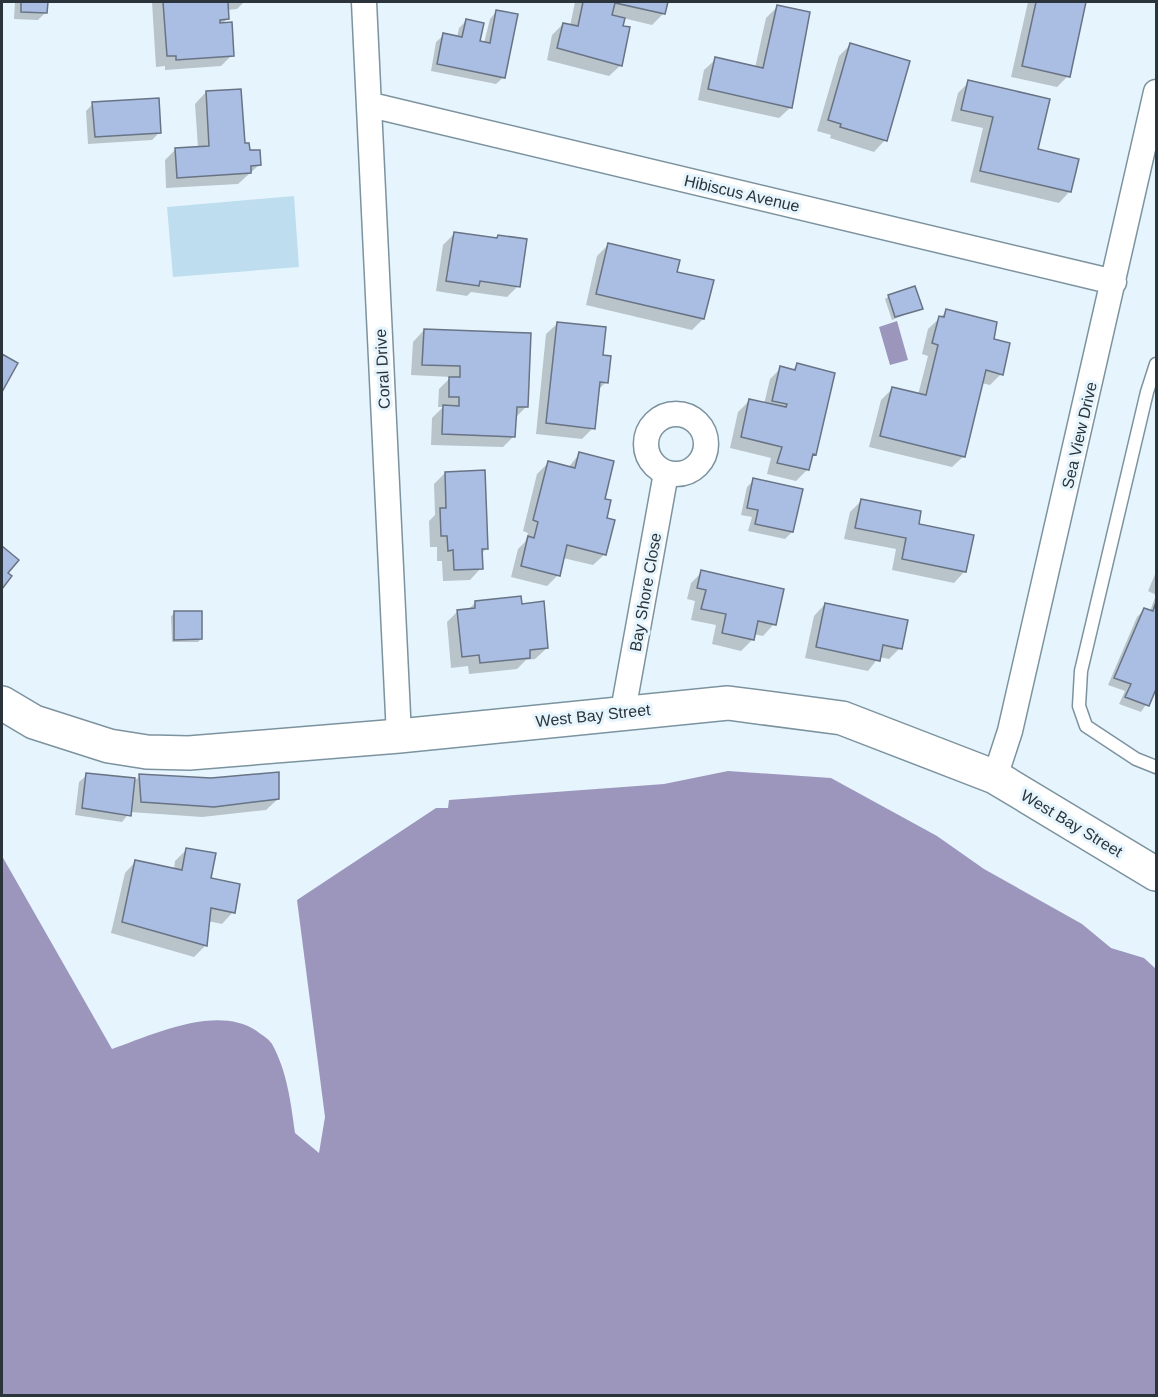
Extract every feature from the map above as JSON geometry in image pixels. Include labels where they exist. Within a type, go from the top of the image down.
[{"type":"main road","name":"West Bay Street","points":[[2,703],[34,722],[110,746],[147,752],[189,753],[399,736],[623,711],[728,703],[842,718],[994,777],[1156,874]]},
{"type":"street","name":"Coral Drive","points":[[364,2],[371,105],[399,736]]},
{"type":"street","name":"Sea View Drive","points":[[994,777],[1010,731],[1114,282],[1151,146],[1156,92]]},
{"type":"street","name":"Hibiscus Avenue","points":[[371,105],[1114,282]]},
{"type":"street","name":"Bay Shore Close","points":[[623,711],[666,473]]},
{"type":"lane","points":[[1156,364],[1152,394],[1081,671],[1079,706],[1086,726],[1136,759],[1156,767]]},
{"type":"shaded area","points":[[294,196],[299,267],[173,277],[167,207]]},
{"type":"shaded area","points":[[897,321],[908,360],[890,365],[879,327]]},
{"type":"shaded area","points":[[728,771],[831,778],[937,836],[984,869],[1082,924],[1111,948],[1144,958],[1156,969],[1156,1395],[2,1395],[2,856],[112,1049],[165,1030],[205,1021],[224,1020],[242,1024],[258,1032],[272,1044],[277,1054],[285,1076],[295,1133],[319,1153],[325,1117],[297,900],[436,808],[448,808],[449,800],[664,784]]},
{"type":"building","points":[[21,2],[48,2],[47,13],[21,12]]},
{"type":"building","points":[[163,2],[228,2],[229,19],[220,20],[220,23],[232,22],[234,56],[176,60],[176,56],[167,56]]},
{"type":"building","points":[[583,2],[668,2],[665,14],[615,3],[612,15],[625,18],[623,26],[630,27],[622,66],[557,48],[563,23],[578,26]]},
{"type":"building","points":[[1036,2],[1086,2],[1070,77],[1022,66]]},
{"type":"building","points":[[777,5],[810,12],[792,108],[708,89],[715,57],[763,68]]},
{"type":"building","points":[[496,10],[518,14],[505,78],[437,64],[443,33],[462,37],[466,19],[484,23],[480,41],[490,43]]},
{"type":"building","points":[[850,43],[910,61],[887,141],[840,127],[841,124],[828,120]]},
{"type":"building","points":[[968,80],[1050,99],[1038,149],[1079,159],[1071,192],[980,171],[993,117],[961,110]]},
{"type":"building","points":[[241,89],[245,143],[249,143],[250,150],[260,150],[261,165],[251,166],[251,173],[177,178],[175,148],[209,146],[206,91]]},
{"type":"building","points":[[159,98],[161,133],[95,137],[92,102]]},
{"type":"building","points":[[454,232],[497,238],[498,235],[527,239],[520,287],[480,281],[479,286],[446,281]]},
{"type":"building","points":[[608,243],[680,260],[677,272],[714,280],[704,319],[596,294]]},
{"type":"building","points":[[915,286],[923,309],[895,317],[888,295]]},
{"type":"building","points":[[946,309],[997,322],[994,339],[1010,343],[1003,375],[986,370],[965,457],[880,436],[892,387],[926,395],[938,345],[932,343],[939,316],[944,317]]},
{"type":"building","points":[[557,322],[606,327],[603,355],[611,356],[608,383],[600,382],[595,429],[546,423]]},
{"type":"building","points":[[424,329],[531,333],[528,407],[517,407],[515,437],[442,434],[443,405],[459,406],[459,397],[449,397],[449,377],[460,377],[460,366],[422,365]]},
{"type":"building","points":[[2,354],[18,363],[2,392]]},
{"type":"building","points":[[797,363],[835,373],[816,455],[813,454],[809,470],[777,463],[782,447],[741,437],[749,399],[786,407],[787,404],[772,401],[780,366],[795,370]]},
{"type":"building","points":[[579,452],[614,461],[605,499],[611,500],[607,518],[615,520],[606,555],[567,545],[560,576],[521,566],[528,536],[534,538],[538,522],[533,520],[548,461],[575,468]]},
{"type":"building","points":[[485,470],[488,549],[482,549],[483,569],[454,570],[453,550],[448,551],[447,536],[441,536],[440,508],[446,508],[445,472]]},
{"type":"building","points":[[753,478],[803,489],[793,532],[755,524],[758,510],[747,508]]},
{"type":"building","points":[[861,499],[921,511],[919,524],[974,535],[966,572],[902,559],[906,538],[855,528]]},
{"type":"building","points":[[2,546],[19,560],[8,573],[12,576],[2,589]]},
{"type":"building","points":[[701,570],[784,589],[776,625],[758,621],[754,640],[722,633],[726,614],[701,609],[706,590],[697,588]]},
{"type":"building","points":[[521,596],[522,604],[544,601],[548,648],[530,650],[530,658],[480,663],[479,655],[462,657],[457,610],[475,608],[475,601]]},
{"type":"building","points":[[1156,602],[1156,689],[1149,706],[1125,697],[1131,684],[1114,678],[1144,608],[1153,611]]},
{"type":"building","points":[[825,603],[908,620],[902,649],[883,645],[880,661],[816,647]]},
{"type":"building","points":[[174,611],[202,611],[202,639],[174,640]]},
{"type":"building","points":[[279,772],[279,799],[214,807],[141,802],[139,774],[211,778]]},
{"type":"building","points":[[86,773],[135,778],[131,816],[82,808]]},
{"type":"building","points":[[186,848],[216,853],[211,878],[240,884],[235,913],[211,908],[207,946],[122,922],[135,860],[182,870]]}]
